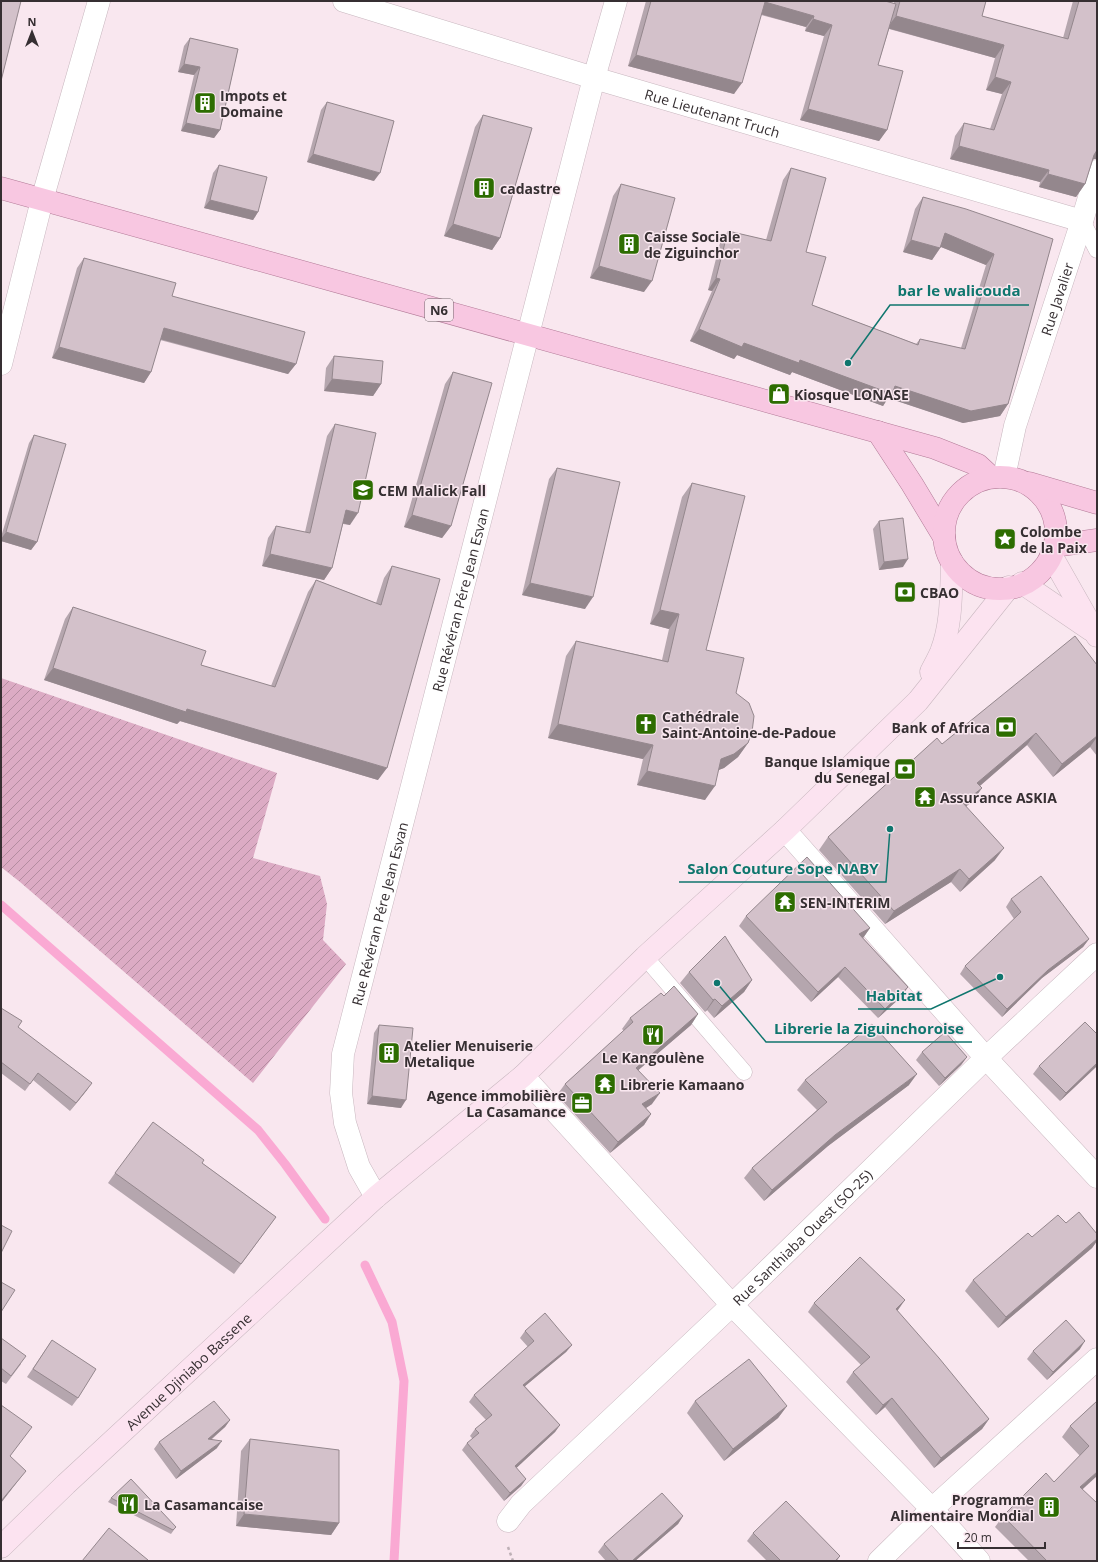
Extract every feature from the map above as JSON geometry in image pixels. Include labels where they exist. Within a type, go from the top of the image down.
[{"type":"main road","name":"N6","points":[[1,188],[878,432]]},
{"type":"main road","points":[[878,432],[936,448],[1005,478],[1031,486],[1041,495],[1049,506],[1054,519],[1056,532],[1053,550],[1044,567],[1034,577],[1016,585],[996,588],[983,586],[970,581],[952,562],[946,550],[944,537],[944,526],[952,502],[969,486],[980,480],[1005,478],[1097,503]]},
{"type":"main road","points":[[878,432],[944,537]]},
{"type":"main road","points":[[1053,550],[1097,540]]},
{"type":"main road","points":[[1053,550],[1096,634]]},
{"type":"main road","points":[[918,700],[941,651],[947,630],[950,614],[952,562]]},
{"type":"main road","points":[[1016,585],[1096,634]]},
{"type":"main road","points":[[918,700],[1016,585]]},
{"type":"main road","name":"Avenue Djiniabo Bassene","points":[[1,1547],[66,1484],[376,1197],[523,1076],[645,957],[784,830],[918,700]]},
{"type":"street","points":[[1,364],[42,200],[99,1]]},
{"type":"street","name":"Rue Lieutenant Truch","points":[[344,1],[594,78],[1082,221]]},
{"type":"street","name":"Rue Révéran Pére Jean Esvan","points":[[376,1197],[359,1167],[345,1123],[341,1093],[343,1054],[594,78],[616,1]]},
{"type":"street","name":"Rue Javalier","points":[[1005,478],[1014,426],[1082,221],[1097,171]]},
{"type":"street","points":[[784,830],[986,1058],[1097,1177]]},
{"type":"street","name":"Rue Santhiaba Ouest (SO-25)","points":[[508,1521],[521,1504],[732,1305],[986,1058],[1097,954]]},
{"type":"street","points":[[523,1076],[732,1305],[932,1509],[978,1561]]},
{"type":"street","points":[[879,1561],[932,1509],[1097,1359]]},
{"type":"lane","points":[[1082,221],[1097,250]]},
{"type":"lane","points":[[645,957],[744,1072]]},
{"type":"shaded area","points":[[1,678],[277,773],[253,858],[320,876],[327,904],[323,940],[346,964],[253,1083],[1,867]]},
{"type":"building","points":[[1,1],[21,1],[1,81]]},
{"type":"building","points":[[651,1],[885,1],[896,4],[878,65],[903,71],[887,130],[808,109],[832,25],[813,19],[814,16],[765,2],[742,83],[636,55]]},
{"type":"building","points":[[900,1],[986,1],[982,16],[1068,39],[1079,1],[1097,1],[1097,150],[1085,184],[1048,174],[1049,170],[959,146],[964,123],[994,130],[1011,82],[995,77],[1004,45],[896,16]]},
{"type":"building","name":"Impots et Domaine","points":[[190,38],[238,49],[220,130],[186,123],[200,67],[184,64]]},
{"type":"building","points":[[327,102],[394,121],[380,173],[313,154]]},
{"type":"building","name":"cadastre","points":[[483,115],[532,128],[500,238],[453,224]]},
{"type":"building","points":[[219,165],[267,177],[258,212],[210,200]]},
{"type":"building","points":[[791,168],[826,178],[806,252],[826,257],[812,305],[918,345],[920,339],[965,349],[994,254],[945,233],[940,248],[911,240],[923,197],[966,209],[1053,239],[1008,404],[971,411],[895,386],[892,394],[800,360],[799,363],[744,343],[742,347],[699,329],[720,279],[716,278],[728,231],[771,241]]},
{"type":"building","name":"Caisse Sociale de Ziguinchor","points":[[621,184],[675,198],[652,281],[599,266]]},
{"type":"building","points":[[84,258],[176,283],[172,296],[305,332],[296,364],[164,328],[151,372],[59,347]]},
{"type":"building","points":[[334,356],[383,361],[381,384],[332,379]]},
{"type":"building","points":[[453,372],[492,383],[451,526],[412,515]]},
{"type":"building","points":[[335,424],[376,433],[358,513],[346,510],[332,568],[270,554],[276,526],[310,533]]},
{"type":"building","points":[[34,435],[66,444],[37,542],[6,532]]},
{"type":"building","points":[[557,468],[620,482],[593,597],[530,583]]},
{"type":"building","points":[[692,483],[745,496],[706,650],[744,658],[736,693],[749,703],[754,716],[752,732],[748,743],[734,754],[721,759],[715,786],[647,771],[653,745],[558,724],[576,641],[668,662],[679,614],[660,610]]},
{"type":"building","points":[[903,518],[908,559],[884,562],[879,521]]},
{"type":"building","points":[[392,566],[440,579],[387,768],[187,709],[186,712],[53,668],[73,607],[206,651],[201,665],[275,687],[316,580],[381,605]]},
{"type":"building","points":[[1075,636],[1097,665],[1097,736],[1062,764],[1036,733],[977,783],[982,788],[963,803],[1004,848],[969,879],[960,869],[894,911],[828,837],[937,738],[942,744]]},
{"type":"building","points":[[807,857],[870,928],[859,934],[908,987],[885,1009],[845,967],[818,992],[746,916]]},
{"type":"building","points":[[1041,876],[1089,939],[1048,970],[1007,1009],[965,966],[1021,912],[1011,899]]},
{"type":"building","points":[[725,936],[752,980],[722,1006],[715,999],[713,1000],[689,972]]},
{"type":"building","points":[[674,986],[698,1014],[636,1068],[660,1093],[642,1104],[651,1114],[618,1142],[565,1084],[633,1022],[630,1018],[661,993],[664,996]]},
{"type":"building","points":[[1,1008],[22,1021],[18,1027],[92,1083],[76,1103],[38,1073],[30,1084],[1,1062]]},
{"type":"building","points":[[1085,1022],[1097,1034],[1097,1063],[1066,1093],[1039,1066]]},
{"type":"building","points":[[872,1024],[917,1074],[835,1135],[772,1190],[752,1168],[827,1102],[805,1080]]},
{"type":"building","name":"Atelier Menuiserie Metalique","points":[[379,1025],[413,1028],[406,1100],[372,1096]]},
{"type":"building","points":[[945,1032],[967,1057],[945,1078],[922,1052]]},
{"type":"building","points":[[153,1122],[204,1160],[202,1163],[276,1217],[241,1264],[115,1173]]},
{"type":"building","points":[[1079,1212],[1097,1234],[1097,1239],[1006,1317],[973,1280],[1028,1233],[1032,1237],[1058,1215],[1066,1223]]},
{"type":"building","points":[[1,1225],[12,1231],[1,1253]]},
{"type":"building","points":[[860,1257],[905,1300],[896,1309],[939,1358],[989,1419],[941,1458],[892,1398],[883,1405],[853,1372],[870,1357],[814,1303]]},
{"type":"building","points":[[1,1282],[15,1290],[1,1312]]},
{"type":"building","points":[[545,1313],[572,1345],[523,1385],[560,1425],[515,1466],[526,1479],[510,1493],[467,1443],[479,1433],[475,1429],[492,1415],[474,1395],[534,1341],[525,1331]]},
{"type":"building","points":[[1066,1320],[1085,1341],[1053,1372],[1033,1351]]},
{"type":"building","points":[[1,1338],[26,1356],[11,1376],[1,1368]]},
{"type":"building","points":[[52,1340],[96,1369],[78,1398],[33,1369]]},
{"type":"building","points":[[749,1359],[787,1406],[733,1449],[695,1401]]},
{"type":"building","points":[[214,1401],[230,1420],[208,1439],[222,1441],[181,1471],[159,1442]]},
{"type":"building","name":"Programme Alimentaire Mondial","points":[[1097,1401],[1097,1472],[1080,1487],[1097,1503],[1097,1561],[1047,1561],[1003,1516],[1046,1473],[1054,1482],[1089,1446],[1070,1426]]},
{"type":"building","points":[[1,1405],[32,1427],[10,1456],[26,1471],[1,1501]]},
{"type":"building","points":[[250,1439],[339,1450],[339,1523],[244,1514]]},
{"type":"building","points":[[131,1479],[176,1527],[173,1530],[111,1498]]},
{"type":"building","points":[[662,1493],[683,1516],[632,1561],[619,1561],[604,1544]]},
{"type":"building","points":[[786,1501],[840,1556],[835,1561],[781,1561],[753,1533]]},
{"type":"building","points":[[109,1528],[148,1560],[148,1561],[82,1561]]},
{"type":"waterway","points":[[1,905],[258,1130],[325,1219]]},
{"type":"waterway","points":[[365,1265],[392,1322],[404,1381],[394,1561]]},
{"type":"place","name":"Impots et Domaine","points":[[205,103]]},
{"type":"place","name":"cadastre","points":[[484,188]]},
{"type":"place","name":"Caisse Sociale de Ziguinchor","points":[[629,244]]},
{"type":"place","name":"bar le walicouda","points":[[848,363]]},
{"type":"place","name":"Kiosque LONASE","points":[[779,394]]},
{"type":"place","name":"CEM Malick Fall","points":[[363,490]]},
{"type":"place","name":"Colombe de la Paix","points":[[1005,539]]},
{"type":"place","name":"CBAO","points":[[905,592]]},
{"type":"place","name":"Cathédrale Saint-Antoine-de-Padoue","points":[[646,724]]},
{"type":"place","name":"Bank of Africa","points":[[1006,727]]},
{"type":"place","name":"Banque Islamique du Senegal","points":[[905,769]]},
{"type":"place","name":"Assurance ASKIA","points":[[925,797]]},
{"type":"place","name":"Salon Couture Sope NABY","points":[[890,829]]},
{"type":"place","name":"SEN-INTERIM","points":[[785,902]]},
{"type":"place","name":"Habitat","points":[[1000,977]]},
{"type":"place","name":"Librerie la Ziguinchoroise","points":[[717,983]]},
{"type":"place","name":"Le Kangoulène","points":[[653,1035]]},
{"type":"place","name":"Atelier Menuiserie Metalique","points":[[389,1053]]},
{"type":"place","name":"Librerie Kamaano","points":[[605,1084]]},
{"type":"place","name":"Agence immobilière La Casamance","points":[[582,1103]]},
{"type":"place","name":"La Casamancaise","points":[[128,1504]]},
{"type":"place","name":"Programme Alimentaire Mondial","points":[[1049,1507]]}]
